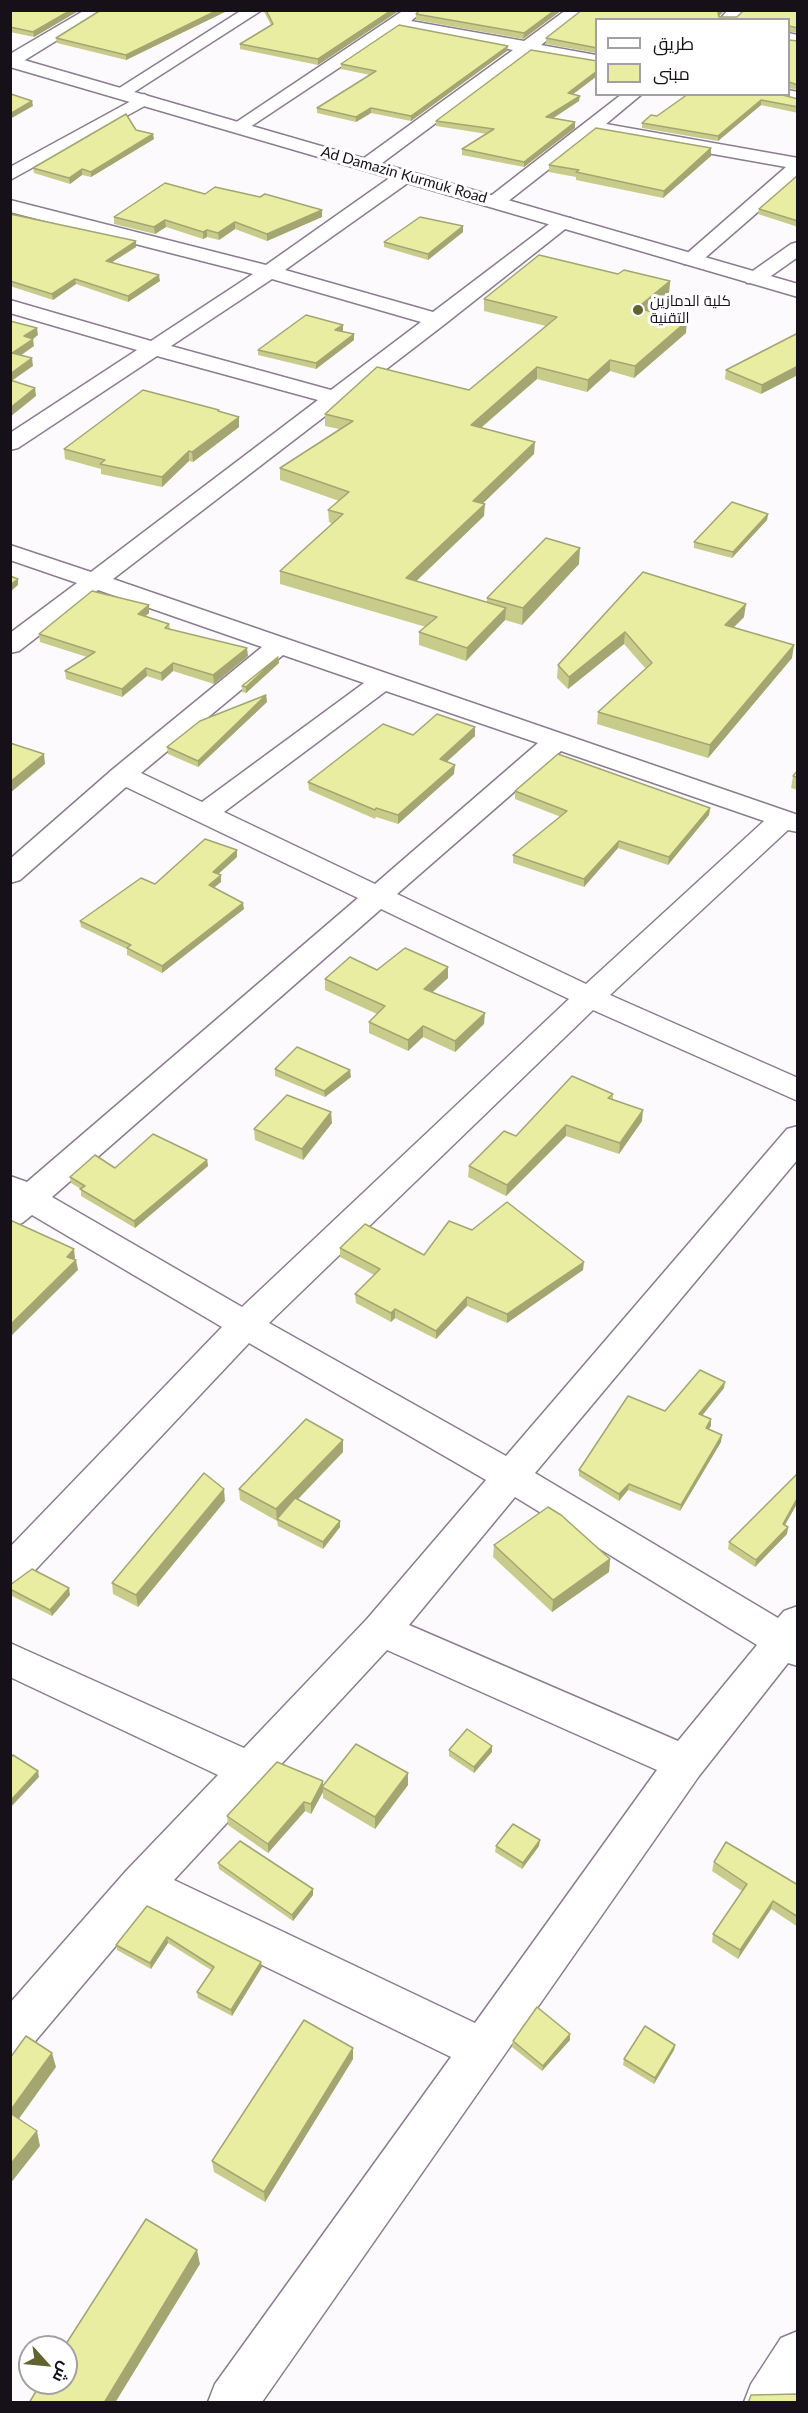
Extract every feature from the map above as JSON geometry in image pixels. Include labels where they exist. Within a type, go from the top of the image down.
[{"type":"main road","points":[[15,66],[98,10]]},
{"type":"main road","points":[[122,92],[254,10]]},
{"type":"main road","points":[[238,127],[416,10]]},
{"type":"main road","points":[[367,165],[529,48],[577,10]]},
{"type":"main road","points":[[397,23],[595,60]]},
{"type":"main road","name":"Ad Damazin Kurmuk Road","points":[[15,66],[122,92],[798,291]]},
{"type":"main road","points":[[495,202],[631,96]]},
{"type":"main road","points":[[10,175],[144,99]]},
{"type":"main road","points":[[592,127],[798,165]]},
{"type":"main road","points":[[691,260],[798,165]]},
{"type":"main road","points":[[10,443],[270,272],[405,176]]},
{"type":"main road","points":[[10,206],[270,272],[438,320]]},
{"type":"main road","points":[[10,646],[564,222]]},
{"type":"main road","points":[[754,279],[798,248]]},
{"type":"main road","points":[[10,306],[336,398]]},
{"type":"main road","points":[[10,552],[790,821],[589,997],[245,1325],[10,1572]]},
{"type":"main road","points":[[10,874],[123,775],[281,644]]},
{"type":"main road","points":[[205,813],[384,680]]},
{"type":"main road","points":[[233,2403],[685,1763],[793,1638],[245,1325],[17,1200],[380,895],[558,740]]},
{"type":"main road","points":[[123,775],[380,895],[589,997],[798,1091]]},
{"type":"main road","points":[[10,2037],[141,1885],[381,1630],[798,1137]]},
{"type":"main road","points":[[381,1630],[685,1763]]},
{"type":"main road","points":[[10,1659],[248,1769]]},
{"type":"main road","points":[[141,1885],[483,2050]]},
{"type":"main road","points":[[769,2403],[798,2355]]},
{"type":"building","points":[[10,10],[71,10],[33,32],[10,27]]},
{"type":"building","points":[[101,10],[218,10],[126,55],[56,38]]},
{"type":"building","points":[[266,10],[392,10],[318,59],[240,44],[273,24]]},
{"type":"building","points":[[420,10],[555,10],[524,33],[416,14]]},
{"type":"building","points":[[582,10],[720,10],[719,17],[737,17],[744,10],[798,10],[798,28],[790,26],[790,18],[595,18],[595,48],[546,38]]},
{"type":"building","points":[[399,25],[508,46],[411,116],[371,108],[356,117],[317,108],[376,71],[341,64]]},
{"type":"building","points":[[790,40],[798,41],[798,85],[790,82]]},
{"type":"building","points":[[531,50],[595,61],[595,73],[568,93],[580,96],[546,117],[575,122],[524,162],[462,149],[494,129],[436,121]]},
{"type":"building","points":[[11,94],[32,101],[10,114]]},
{"type":"building","points":[[685,96],[787,96],[798,99],[798,107],[761,100],[718,136],[642,123],[651,115],[657,116]]},
{"type":"building","points":[[126,114],[136,130],[153,134],[91,172],[82,169],[69,178],[33,168]]},
{"type":"building","points":[[596,128],[711,148],[664,191],[549,165]]},
{"type":"building","points":[[798,175],[798,221],[759,209]]},
{"type":"building","points":[[165,183],[205,194],[215,187],[260,197],[265,194],[322,210],[267,234],[235,222],[218,233],[207,230],[203,232],[165,220],[154,227],[114,217]]},
{"type":"building","points":[[10,214],[136,241],[106,261],[159,275],[128,296],[75,279],[52,294],[10,281]]},
{"type":"building","points":[[420,217],[463,226],[428,254],[384,242]]},
{"type":"building","points":[[539,255],[618,274],[624,270],[670,281],[637,308],[687,321],[635,366],[610,360],[588,380],[537,367],[471,425],[535,442],[473,501],[485,504],[406,578],[506,608],[467,648],[419,632],[437,617],[280,571],[343,514],[328,510],[349,492],[280,468],[353,421],[325,414],[377,367],[469,390],[557,317],[484,299]]},
{"type":"building","points":[[306,315],[343,325],[335,330],[354,334],[316,363],[258,350]]},
{"type":"building","points":[[10,321],[37,328],[24,336],[33,339],[12,353],[32,358],[10,374]]},
{"type":"building","points":[[798,333],[798,366],[762,385],[726,370]]},
{"type":"building","points":[[10,380],[35,388],[10,408]]},
{"type":"building","points":[[143,390],[239,417],[192,452],[189,451],[162,477],[100,464],[105,460],[64,449]]},
{"type":"building","points":[[732,502],[768,514],[733,552],[694,542]]},
{"type":"building","points":[[546,538],[580,548],[523,608],[487,598]]},
{"type":"building","points":[[643,572],[746,604],[725,625],[794,645],[710,745],[598,712],[652,663],[625,632],[569,677],[558,665]]},
{"type":"building","points":[[10,576],[18,579],[10,585]]},
{"type":"building","points":[[92,591],[149,605],[138,614],[169,624],[165,628],[247,648],[213,675],[173,663],[161,673],[146,668],[122,689],[65,671],[95,652],[39,634]]},
{"type":"building","points":[[278,657],[246,687],[242,686]]},
{"type":"building","points":[[266,695],[198,761],[167,747],[200,721]]},
{"type":"building","points":[[437,714],[475,727],[440,759],[455,765],[398,815],[376,808],[375,810],[308,782],[383,724],[413,735]]},
{"type":"building","points":[[10,743],[44,754],[10,782]]},
{"type":"building","points":[[558,754],[710,808],[669,857],[619,841],[584,879],[513,855],[567,811],[515,791]]},
{"type":"building","points":[[205,839],[237,850],[213,872],[221,875],[209,885],[243,903],[162,966],[127,948],[131,945],[80,921],[141,878],[155,884]]},
{"type":"building","points":[[405,948],[448,967],[424,989],[485,1013],[455,1041],[423,1026],[408,1040],[369,1022],[385,1006],[325,979],[350,957],[377,970]]},
{"type":"building","points":[[297,1047],[350,1070],[324,1091],[275,1069]]},
{"type":"building","points":[[572,1076],[613,1094],[608,1098],[643,1110],[620,1143],[566,1125],[507,1185],[469,1166],[504,1131],[516,1136]]},
{"type":"building","points":[[287,1095],[331,1112],[302,1149],[254,1129]]},
{"type":"building","points":[[153,1134],[207,1160],[134,1221],[80,1189],[85,1186],[70,1177],[95,1155],[115,1168]]},
{"type":"building","points":[[507,1202],[584,1262],[507,1314],[467,1297],[436,1331],[395,1309],[391,1313],[355,1294],[380,1269],[340,1248],[365,1224],[424,1255],[449,1221],[472,1230]]},
{"type":"building","points":[[10,1220],[74,1249],[67,1257],[76,1260],[10,1325]]},
{"type":"building","points":[[700,1370],[725,1382],[699,1414],[711,1419],[706,1428],[722,1435],[681,1505],[629,1484],[619,1494],[579,1470],[628,1396],[665,1411]]},
{"type":"building","points":[[306,1419],[343,1440],[276,1509],[239,1489]]},
{"type":"building","points":[[204,1473],[224,1489],[136,1595],[112,1583]]},
{"type":"building","points":[[798,1473],[798,1497],[783,1524],[788,1527],[756,1560],[729,1542]]},
{"type":"building","points":[[295,1498],[340,1521],[323,1542],[277,1519]]},
{"type":"building","points":[[548,1507],[561,1515],[610,1559],[553,1600],[494,1545]]},
{"type":"building","points":[[32,1569],[69,1588],[50,1610],[10,1589],[10,1585]]},
{"type":"building","points":[[467,1729],[492,1746],[474,1767],[449,1750]]},
{"type":"building","points":[[356,1744],[408,1773],[375,1817],[322,1787]]},
{"type":"building","points":[[13,1755],[38,1771],[10,1801],[10,1758]]},
{"type":"building","points":[[277,1762],[323,1781],[311,1804],[304,1802],[268,1844],[227,1816]]},
{"type":"building","points":[[513,1824],[540,1840],[523,1863],[496,1846]]},
{"type":"building","points":[[240,1841],[313,1889],[292,1915],[218,1863]]},
{"type":"building","points":[[726,1842],[798,1885],[798,1917],[773,1901],[740,1950],[713,1934],[747,1884],[714,1862]]},
{"type":"building","points":[[147,1906],[261,1962],[231,2010],[197,1992],[214,1967],[167,1937],[150,1963],[116,1945]]},
{"type":"building","points":[[537,2007],[570,2034],[543,2066],[513,2041]]},
{"type":"building","points":[[304,2020],[353,2048],[264,2192],[212,2161]]},
{"type":"building","points":[[645,2026],[675,2045],[655,2078],[624,2059]]},
{"type":"building","points":[[26,2036],[52,2053],[10,2111],[10,2058]]},
{"type":"building","points":[[10,2113],[37,2131],[10,2165]]},
{"type":"building","points":[[146,2219],[197,2250],[104,2403],[29,2403],[34,2395],[78,2395],[78,2335],[72,2335]]},
{"type":"building","points":[[798,2394],[798,2403],[748,2403],[751,2395]]},
{"type":"place","name":"كلية الدمازين التقنية","points":[[638,310]]}]
